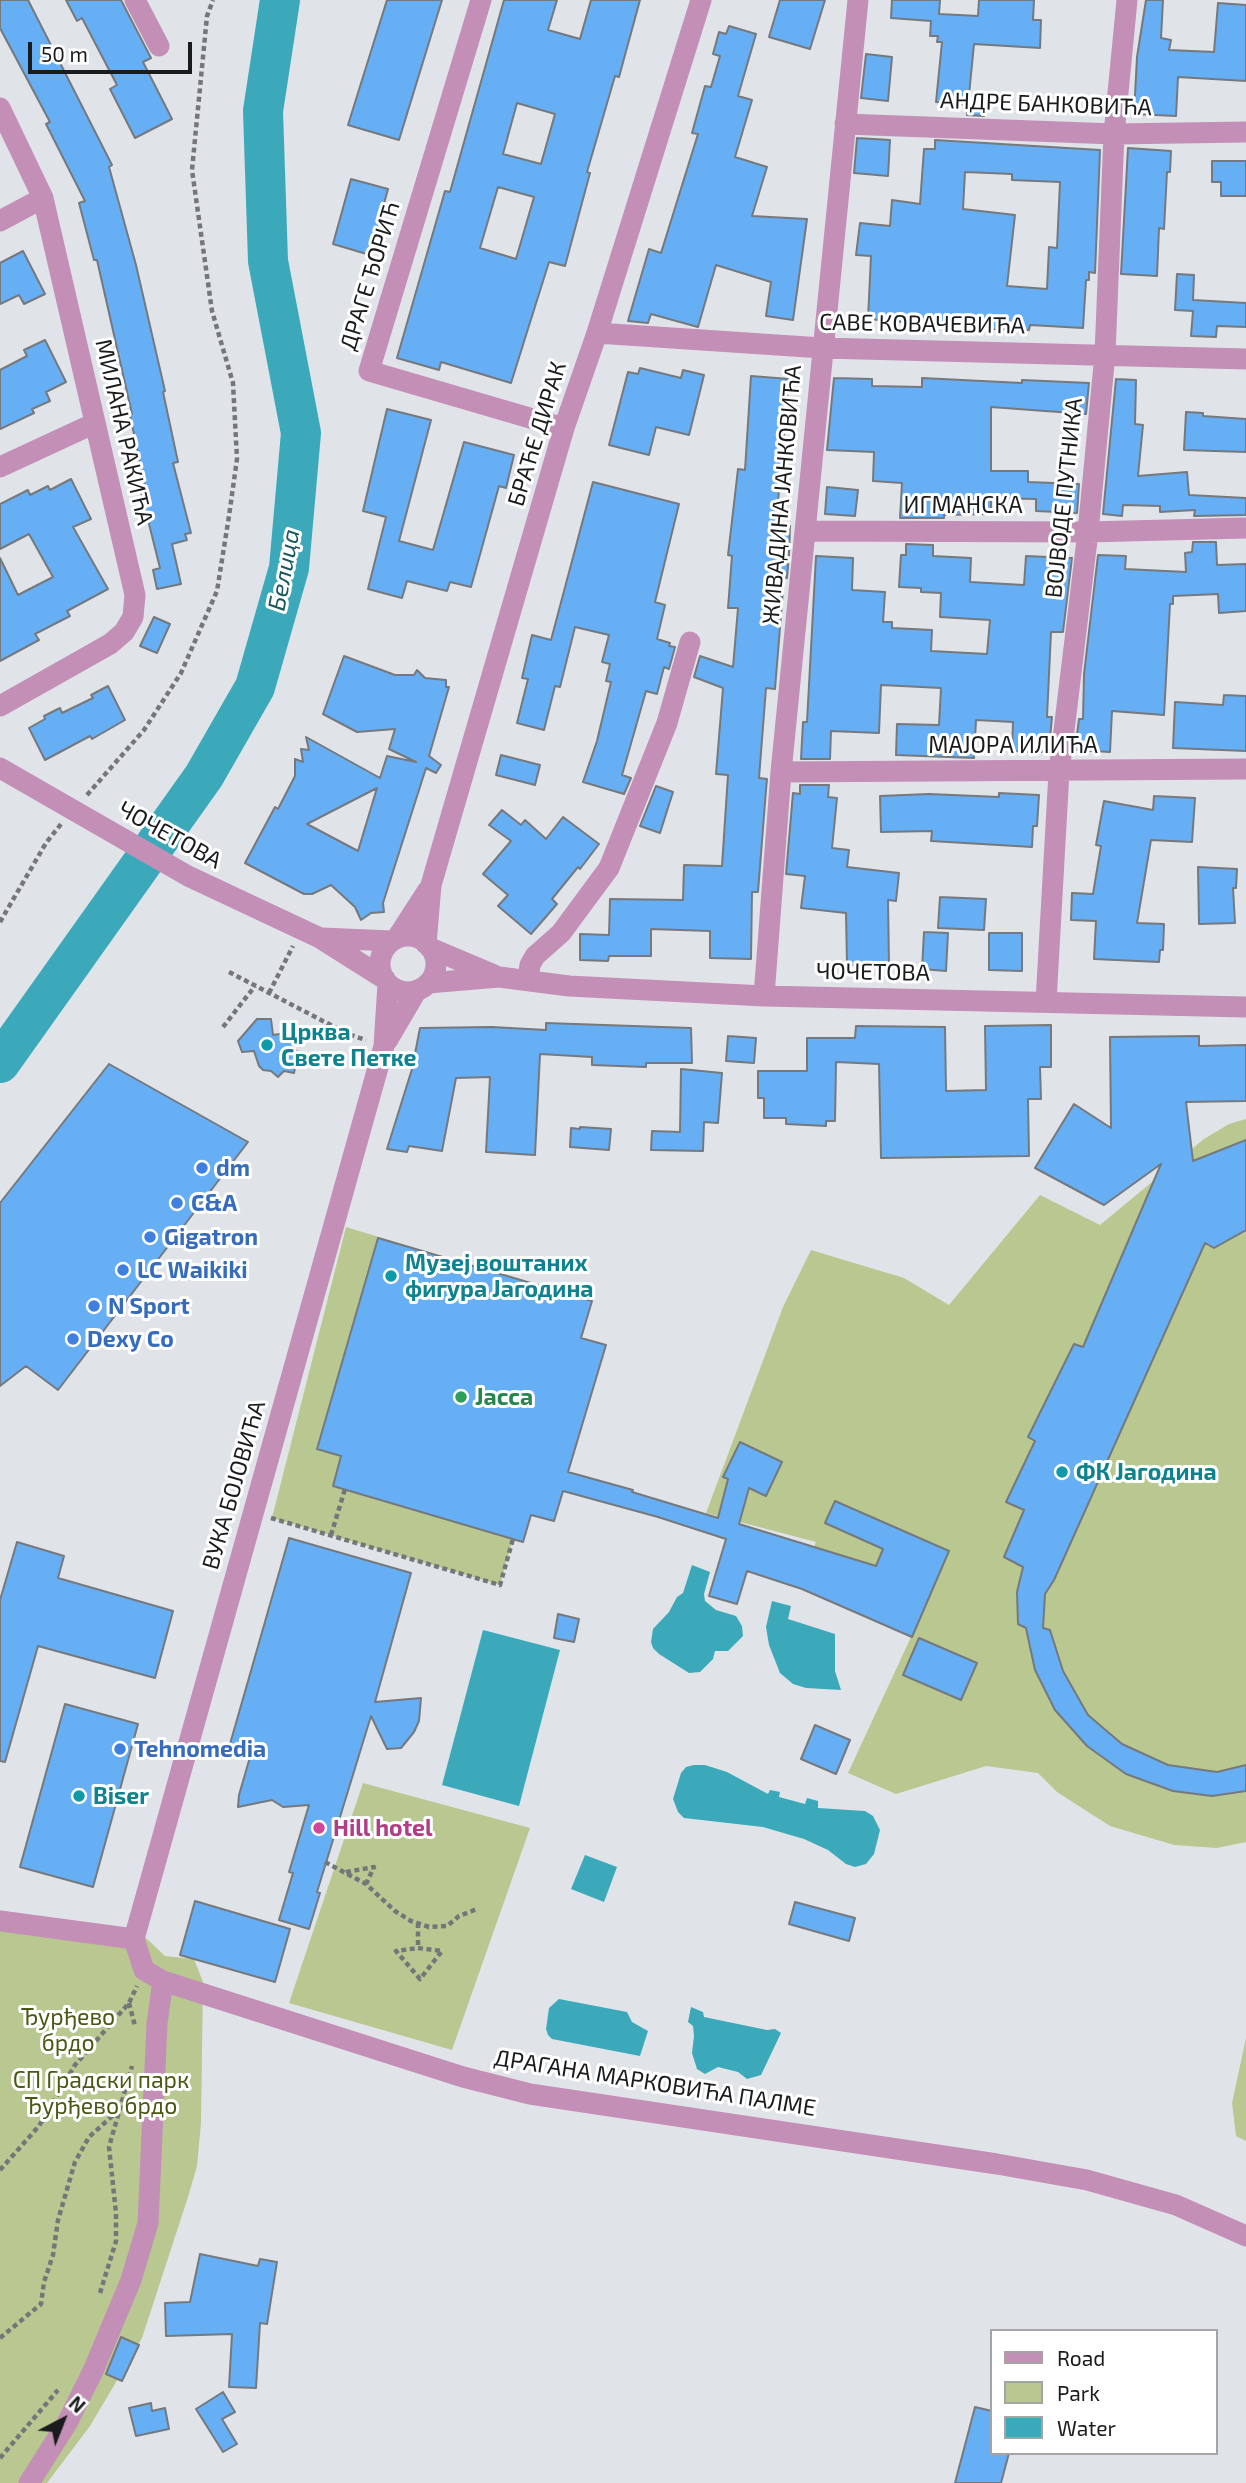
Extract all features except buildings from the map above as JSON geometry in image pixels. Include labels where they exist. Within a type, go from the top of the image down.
[{"type":"street","points":[[135,0],[159,46]]},
{"type":"street","name":"ДРАГЕ ЂОРИЋ","points":[[481,0],[369,371],[564,428]]},
{"type":"street","name":"БРАЋЕ ДИРАК","points":[[428,946],[430,885],[564,428],[597,333],[701,0]]},
{"type":"street","name":"ЖИВАДИНА ЈАНКОВИЋА","points":[[764,996],[781,772],[858,0]]},
{"type":"street","name":"ВОЈВОДЕ ПУТНИКА","points":[[1046,1002],[1059,772],[1088,532],[1105,354],[1114,134],[1127,0]]},
{"type":"street","name":"МИЛАНА РАКИЋА","points":[[0,108],[43,198],[135,595],[133,617],[124,632],[110,644],[0,706]]},
{"type":"street","name":"АНДРЕ БАНКОВИЋА","points":[[845,124],[1114,134],[1246,132]]},
{"type":"street","points":[[0,220],[43,198]]},
{"type":"street","name":"САВЕ КОВАЧЕВИЋА","points":[[597,333],[822,348],[1246,359]]},
{"type":"street","points":[[0,467],[95,423]]},
{"type":"street","name":"ИГМАНСКА","points":[[806,531],[1088,532],[1246,528]]},
{"type":"street","points":[[528,980],[530,965],[535,956],[561,933],[609,868],[667,723],[690,642]]},
{"type":"street","name":"ЧОЧЕТОВА","points":[[0,768],[188,876],[310,933],[405,992],[423,986],[499,977],[569,986],[764,996],[1246,1007]]},
{"type":"street","name":"МАЈОРА ИЛИЋА","points":[[781,772],[1246,769]]},
{"type":"street","name":"БРАЋЕ ДИРАК","points":[[395,940],[430,885]]},
{"type":"street","name":"ЧОЧЕТОВА","points":[[310,933],[395,940],[410,936],[499,977]]},
{"type":"street","points":[[386,981],[381,972],[380,958],[395,940]]},
{"type":"street","points":[[423,986],[435,966],[428,946]]},
{"type":"street","name":"ВУКА БОЈОВИЋА","points":[[134,1939],[384,1046],[386,981]]},
{"type":"street","name":"ВУКА БОЈОВИЋА","points":[[384,1046],[423,986]]},
{"type":"street","points":[[0,1921],[134,1939]]},
{"type":"street","name":"ДРАГАНА МАРКОВИЋА ПАЛМЕ","points":[[134,1939],[144,1970],[163,1981],[463,2077],[530,2094],[998,2164],[1087,2180],[1176,2205],[1246,2236]]},
{"type":"street","points":[[29,2483],[67,2423],[93,2371],[131,2280],[148,2223],[157,2023],[163,1981]]},
{"type":"path","points":[[0,922],[47,844],[78,813],[144,730],[181,673],[217,591],[237,459],[233,383],[212,311],[192,170],[207,16],[213,0]]},
{"type":"path","points":[[270,993],[310,933]]},
{"type":"path","points":[[229,972],[348,1034],[384,1046]]},
{"type":"path","points":[[223,1027],[255,986]]},
{"type":"path","points":[[331,1535],[345,1489]]},
{"type":"path","points":[[253,1513],[500,1585],[513,1539]]},
{"type":"path","points":[[326,1862],[366,1884],[395,1911],[429,1927],[447,1926],[459,1916],[477,1909]]},
{"type":"path","points":[[344,1872],[374,1867],[366,1884]]},
{"type":"path","points":[[418,1923],[418,1948]]},
{"type":"path","points":[[418,1948],[442,1951],[420,1979],[396,1951],[418,1948]]},
{"type":"path","points":[[0,2170],[39,2126],[75,2065],[129,2003],[137,2034]]},
{"type":"path","points":[[98,2300],[116,2241],[109,2147],[130,2079],[133,2056]]},
{"type":"path","points":[[0,2338],[41,2304],[44,2282],[54,2255],[58,2220],[75,2162],[89,2137],[120,2110]]},
{"type":"path","points":[[0,2458],[62,2385]]},
{"type":"green space","points":[[1246,1119],[1246,1842],[1217,1848],[1174,1845],[1110,1826],[1057,1792],[1038,1773],[986,1766],[896,1794],[848,1773],[911,1637],[798,1587],[816,1542],[706,1513],[783,1307],[811,1250],[904,1278],[949,1305],[1040,1195],[1100,1225],[1204,1139],[1229,1124]]},
{"type":"green space","name":"Јасса","points":[[346,1227],[592,1301],[581,1338],[606,1345],[554,1521],[531,1515],[523,1542],[513,1539],[500,1585],[272,1518]]},
{"type":"green space","points":[[363,1783],[530,1828],[452,2050],[289,2003]]},
{"type":"green space","name":"Ђурђево брдо","points":[[0,1922],[145,1937],[165,1956],[194,1959],[203,1982],[201,2123],[197,2166],[188,2197],[142,2338],[90,2426],[47,2483],[0,2483]]},
{"type":"green space","points":[[1246,2038],[1246,2141],[1236,2136],[1232,2103]]},
{"type":"water","points":[[692,1565],[710,1572],[704,1594],[705,1601],[716,1610],[736,1616],[742,1626],[743,1636],[728,1651],[715,1651],[713,1659],[700,1672],[689,1673],[659,1654],[651,1642],[653,1629],[683,1593]]},
{"type":"water","points":[[772,1601],[791,1606],[788,1619],[835,1634],[835,1671],[841,1690],[806,1688],[793,1684],[780,1673],[769,1645],[766,1627]]},
{"type":"water","points":[[483,1630],[560,1650],[519,1806],[442,1785]]},
{"type":"water","points":[[705,1765],[727,1772],[768,1794],[770,1790],[780,1792],[779,1797],[805,1804],[807,1798],[818,1801],[818,1808],[865,1811],[873,1816],[880,1830],[874,1854],[866,1864],[855,1867],[804,1839],[763,1827],[684,1818],[678,1812],[673,1799],[681,1773],[686,1767]]},
{"type":"water","points":[[585,1855],[617,1867],[604,1902],[571,1889]]},
{"type":"water","points":[[559,1999],[627,2012],[632,2022],[648,2031],[640,2056],[552,2039],[546,2029],[549,2008]]},
{"type":"water","points":[[691,2007],[703,2012],[704,2017],[767,2030],[775,2029],[781,2033],[761,2075],[747,2079],[738,2072],[718,2067],[705,2074],[697,2069],[692,2053],[693,2026],[688,2022]]},
{"type":"waterway","name":"Белица","points":[[0,1063],[204,776],[255,687],[289,568],[301,433],[268,261],[263,111],[280,0]]},
{"type":"place","name":"Црква Свете Петке","points":[[267,1045]]},
{"type":"place","name":"dm","points":[[202,1168]]},
{"type":"place","name":"C&A","points":[[177,1203]]},
{"type":"place","name":"Gigatron","points":[[150,1237]]},
{"type":"place","name":"LC Waikiki","points":[[123,1270]]},
{"type":"place","name":"Музеј воштаних фигура Јагодина","points":[[391,1276]]},
{"type":"place","name":"N Sport","points":[[94,1306]]},
{"type":"place","name":"Dexy Co","points":[[73,1339]]},
{"type":"place","name":"Јасса","points":[[461,1397]]},
{"type":"place","name":"ФК Јагодина","points":[[1062,1472]]},
{"type":"place","name":"Tehnomedia","points":[[120,1749]]},
{"type":"place","name":"Biser","points":[[79,1796]]},
{"type":"place","name":"Hill hotel","points":[[319,1828]]},
{"type":"park label","name":"СП Градски парк Ђурђево брдо","points":[[101,2093]]}]
